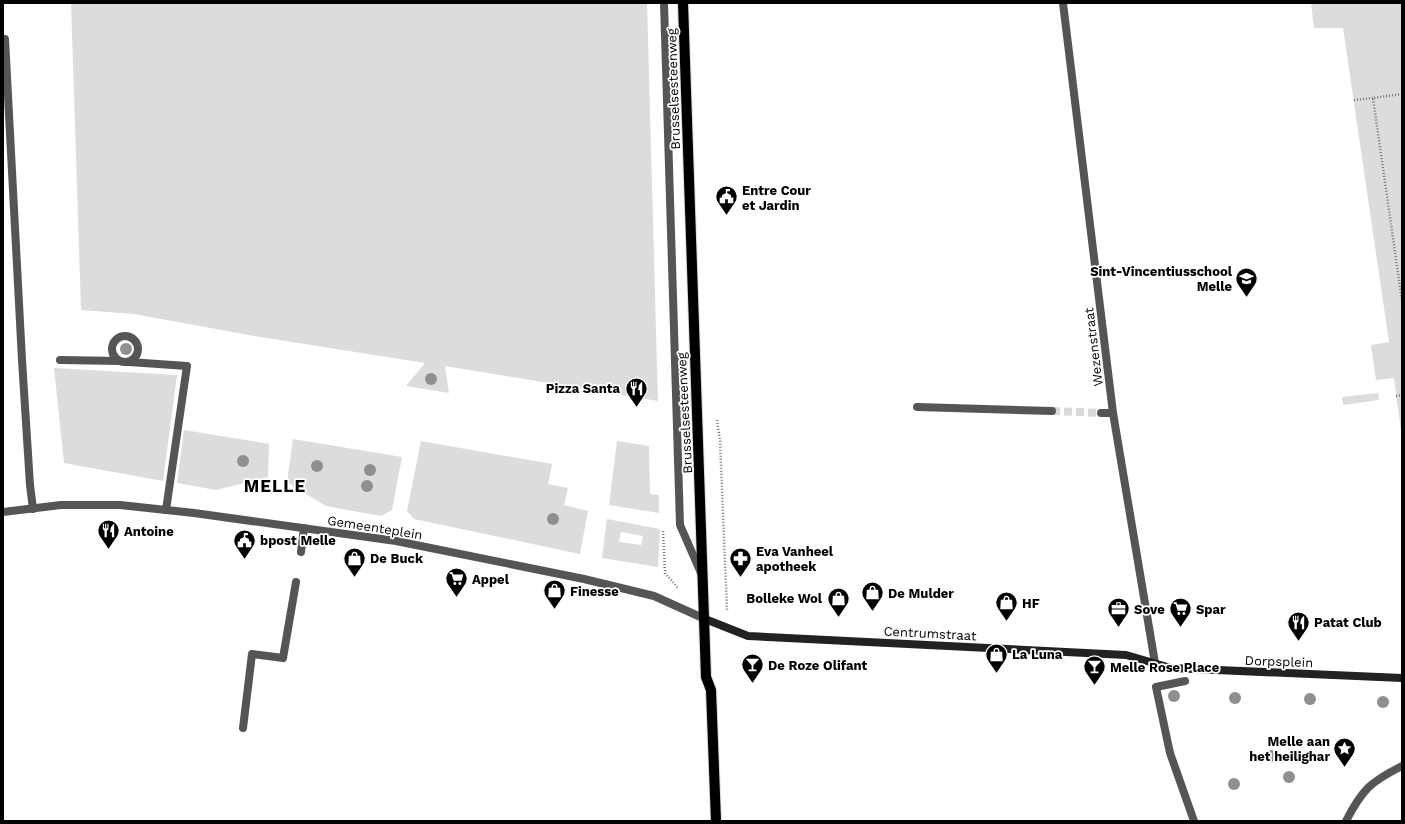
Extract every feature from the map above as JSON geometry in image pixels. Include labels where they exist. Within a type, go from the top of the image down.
[{"type":"main road","name":"Brusselsesteenweg","points":[[683,3],[704,579],[706,677],[711,690],[716,821]]},
{"type":"main road","name":"Centrumstraat","points":[[705,619],[748,636],[1126,655],[1155,663]]},
{"type":"main road","name":"Dorpsplein","points":[[1155,663],[1171,668],[1402,678]]},
{"type":"street","points":[[664,3],[680,525],[704,579]]},
{"type":"street","name":"Wezenstraat","points":[[1063,3],[1113,413],[1155,663]]},
{"type":"street","points":[[5,39],[22,360],[30,485],[33,509]]},
{"type":"street","points":[[120,361],[114,355],[112,346],[117,339],[126,336],[134,339],[138,346],[138,354],[129,362]]},
{"type":"street","points":[[60,360],[120,361],[187,366],[166,510]]},
{"type":"street","points":[[917,407],[1052,411]]},
{"type":"street","points":[[1101,413],[1113,413]]},
{"type":"street","name":"Gemeenteplein","points":[[3,512],[61,505],[91,504],[166,510],[396,541],[584,578],[654,596],[705,619]]},
{"type":"street","points":[[301,552],[304,528]]},
{"type":"street","points":[[243,728],[252,654],[283,658],[296,582]]},
{"type":"street","points":[[1184,682],[1156,687],[1170,753],[1194,821]]},
{"type":"street","points":[[1346,821],[1359,796],[1381,776],[1402,766]]},
{"type":"path","points":[[1354,100],[1402,94]]},
{"type":"path","points":[[1373,98],[1402,301]]},
{"type":"path","points":[[1396,396],[1402,395]]},
{"type":"shaded area","points":[[71,3],[647,3],[658,401],[445,366],[449,393],[406,386],[425,363],[254,336],[134,314],[81,310]]},
{"type":"shaded area","points":[[1311,3],[1402,3],[1402,439],[1394,378],[1376,380],[1371,345],[1389,342],[1343,28],[1314,28]]},
{"type":"shaded area","points":[[54,368],[177,375],[163,481],[64,463]]},
{"type":"shaded area","points":[[1378,393],[1379,400],[1343,405],[1342,397]]},
{"type":"shaded area","points":[[184,430],[269,444],[268,477],[216,490],[177,483]]},
{"type":"shaded area","points":[[293,439],[402,457],[392,510],[381,516],[326,506],[287,482]]},
{"type":"shaded area","points":[[421,441],[552,464],[548,484],[568,488],[564,505],[588,511],[580,554],[414,519],[407,511]]},
{"type":"shaded area","points":[[617,441],[649,446],[650,494],[659,495],[659,513],[609,505]]},
{"type":"shaded area","points":[[607,519],[660,529],[658,567],[602,558]],"holes":[[[621,532],[643,536],[641,545],[619,542]]]},
{"type":"tunnel","points":[[1052,411],[1101,413]]},
{"type":"place","name":"Entre Cour et Jardin","points":[[726,216]]},
{"type":"place","name":"Sint-Vincentiusschool Melle","points":[[1247,298]]},
{"type":"place","name":"Pizza Santa","points":[[636,408]]},
{"type":"place","name":"Antoine","points":[[108,550]]},
{"type":"place","name":"bpost Melle","points":[[244,560]]},
{"type":"place","name":"De Buck","points":[[354,578]]},
{"type":"place","name":"Eva Vanheel apotheek","points":[[740,578]]},
{"type":"place","name":"Appel","points":[[457,598]]},
{"type":"place","name":"Finesse","points":[[554,610]]},
{"type":"place","name":"De Mulder","points":[[872,612]]},
{"type":"place","name":"Bolleke Wol","points":[[838,618]]},
{"type":"place","name":"HF","points":[[1007,622]]},
{"type":"place","name":"Sove","points":[[1119,628]]},
{"type":"place","name":"Spar","points":[[1180,628]]},
{"type":"place","name":"Patat Club","points":[[1298,642]]},
{"type":"place","name":"La Luna","points":[[997,674]]},
{"type":"place","name":"De Roze Olifant","points":[[753,684]]},
{"type":"place","name":"Melle Rose Place","points":[[1095,686]]},
{"type":"place","name":"Melle aan het heilighar","points":[[1345,768]]},
{"type":"district","name":"MELLE","points":[[275,486]]}]
